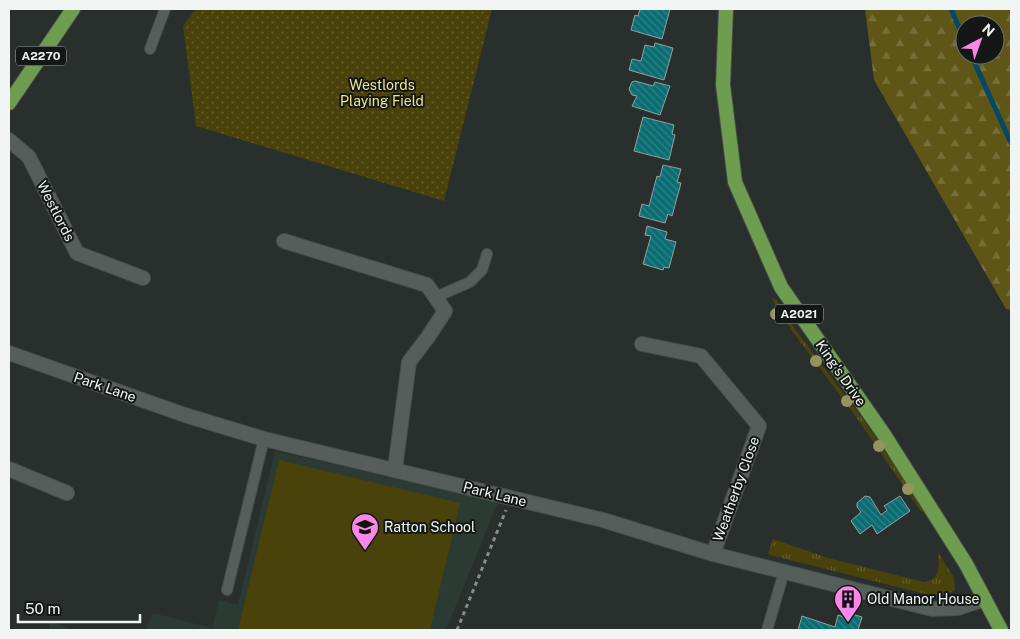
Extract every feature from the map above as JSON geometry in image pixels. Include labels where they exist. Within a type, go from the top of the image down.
[{"type":"main road","name":"A2270","points":[[9,103],[73,9]]},
{"type":"main road","name":"King's Drive","points":[[726,9],[723,85],[735,182],[742,200],[781,287],[883,433],[966,564],[1002,630]]},
{"type":"street","name":"Westlords","points":[[9,140],[29,157],[77,253],[143,278]]},
{"type":"street","points":[[284,241],[427,285],[446,311],[409,362],[394,469]]},
{"type":"street","name":"Weatherby Close","points":[[642,344],[701,356],[759,426],[713,554]]},
{"type":"street","name":"Park Lane","points":[[9,353],[184,415],[264,439],[602,520],[713,554],[784,572],[932,609],[958,608],[985,599]]},
{"type":"street","points":[[9,469],[67,493]]},
{"type":"lane","points":[[150,49],[165,9]]},
{"type":"lane","points":[[436,297],[470,282],[482,270],[487,254]]},
{"type":"lane","points":[[227,590],[264,439]]},
{"type":"lane","points":[[767,630],[784,572]]},
{"type":"path","points":[[457,630],[511,498]]},
{"type":"shaded area","name":"Ratton School","points":[[275,451],[498,502],[446,630],[146,630],[153,613],[212,628],[219,600],[238,605]]},
{"type":"shaded area","points":[[51,622],[75,630],[48,630]]},
{"type":"green space","name":"Westlords Playing Field","points":[[196,9],[492,9],[444,201],[196,126],[183,26]]},
{"type":"green space","points":[[865,9],[1011,9],[1011,310],[1006,309],[874,80]]},
{"type":"green space","points":[[771,298],[776,299],[795,329],[863,419],[925,510],[921,512]]},
{"type":"green space","name":"Ratton School","points":[[279,460],[460,503],[430,630],[238,630]]},
{"type":"green space","points":[[773,539],[828,558],[924,582],[930,581],[938,572],[938,552],[954,578],[955,590],[945,596],[933,596],[770,555],[768,553]]},
{"type":"building","points":[[640,9],[670,9],[662,39],[631,30],[635,15],[638,16]]},
{"type":"building","points":[[655,43],[673,48],[664,80],[629,70],[632,59],[641,61],[645,45],[654,47]]},
{"type":"building","points":[[635,81],[653,86],[655,82],[670,86],[660,115],[632,106],[637,96],[632,95],[629,89],[632,82]]},
{"type":"building","points":[[643,117],[674,125],[672,134],[675,135],[669,160],[634,151]]},
{"type":"building","points":[[663,165],[681,169],[677,182],[681,183],[672,216],[668,214],[665,223],[639,216],[642,204],[649,206],[657,176],[660,177]]},
{"type":"building","points":[[647,226],[667,232],[665,239],[676,242],[669,268],[664,267],[663,270],[643,264],[651,236],[645,235]]},
{"type":"building","points":[[865,496],[870,497],[881,515],[887,510],[884,506],[900,496],[910,511],[877,534],[872,525],[860,534],[851,521],[861,512],[857,507],[857,503]]},
{"type":"building","name":"Old Manor House","points":[[852,614],[862,617],[858,630],[798,630],[802,616],[835,627],[838,615],[850,619]]},
{"type":"waterway","points":[[951,9],[955,18]]},
{"type":"waterway","points":[[976,65],[1011,143]]},
{"type":"place","name":"Ratton School","points":[[365,551]]},
{"type":"place","name":"Old Manor House","points":[[848,623]]}]
